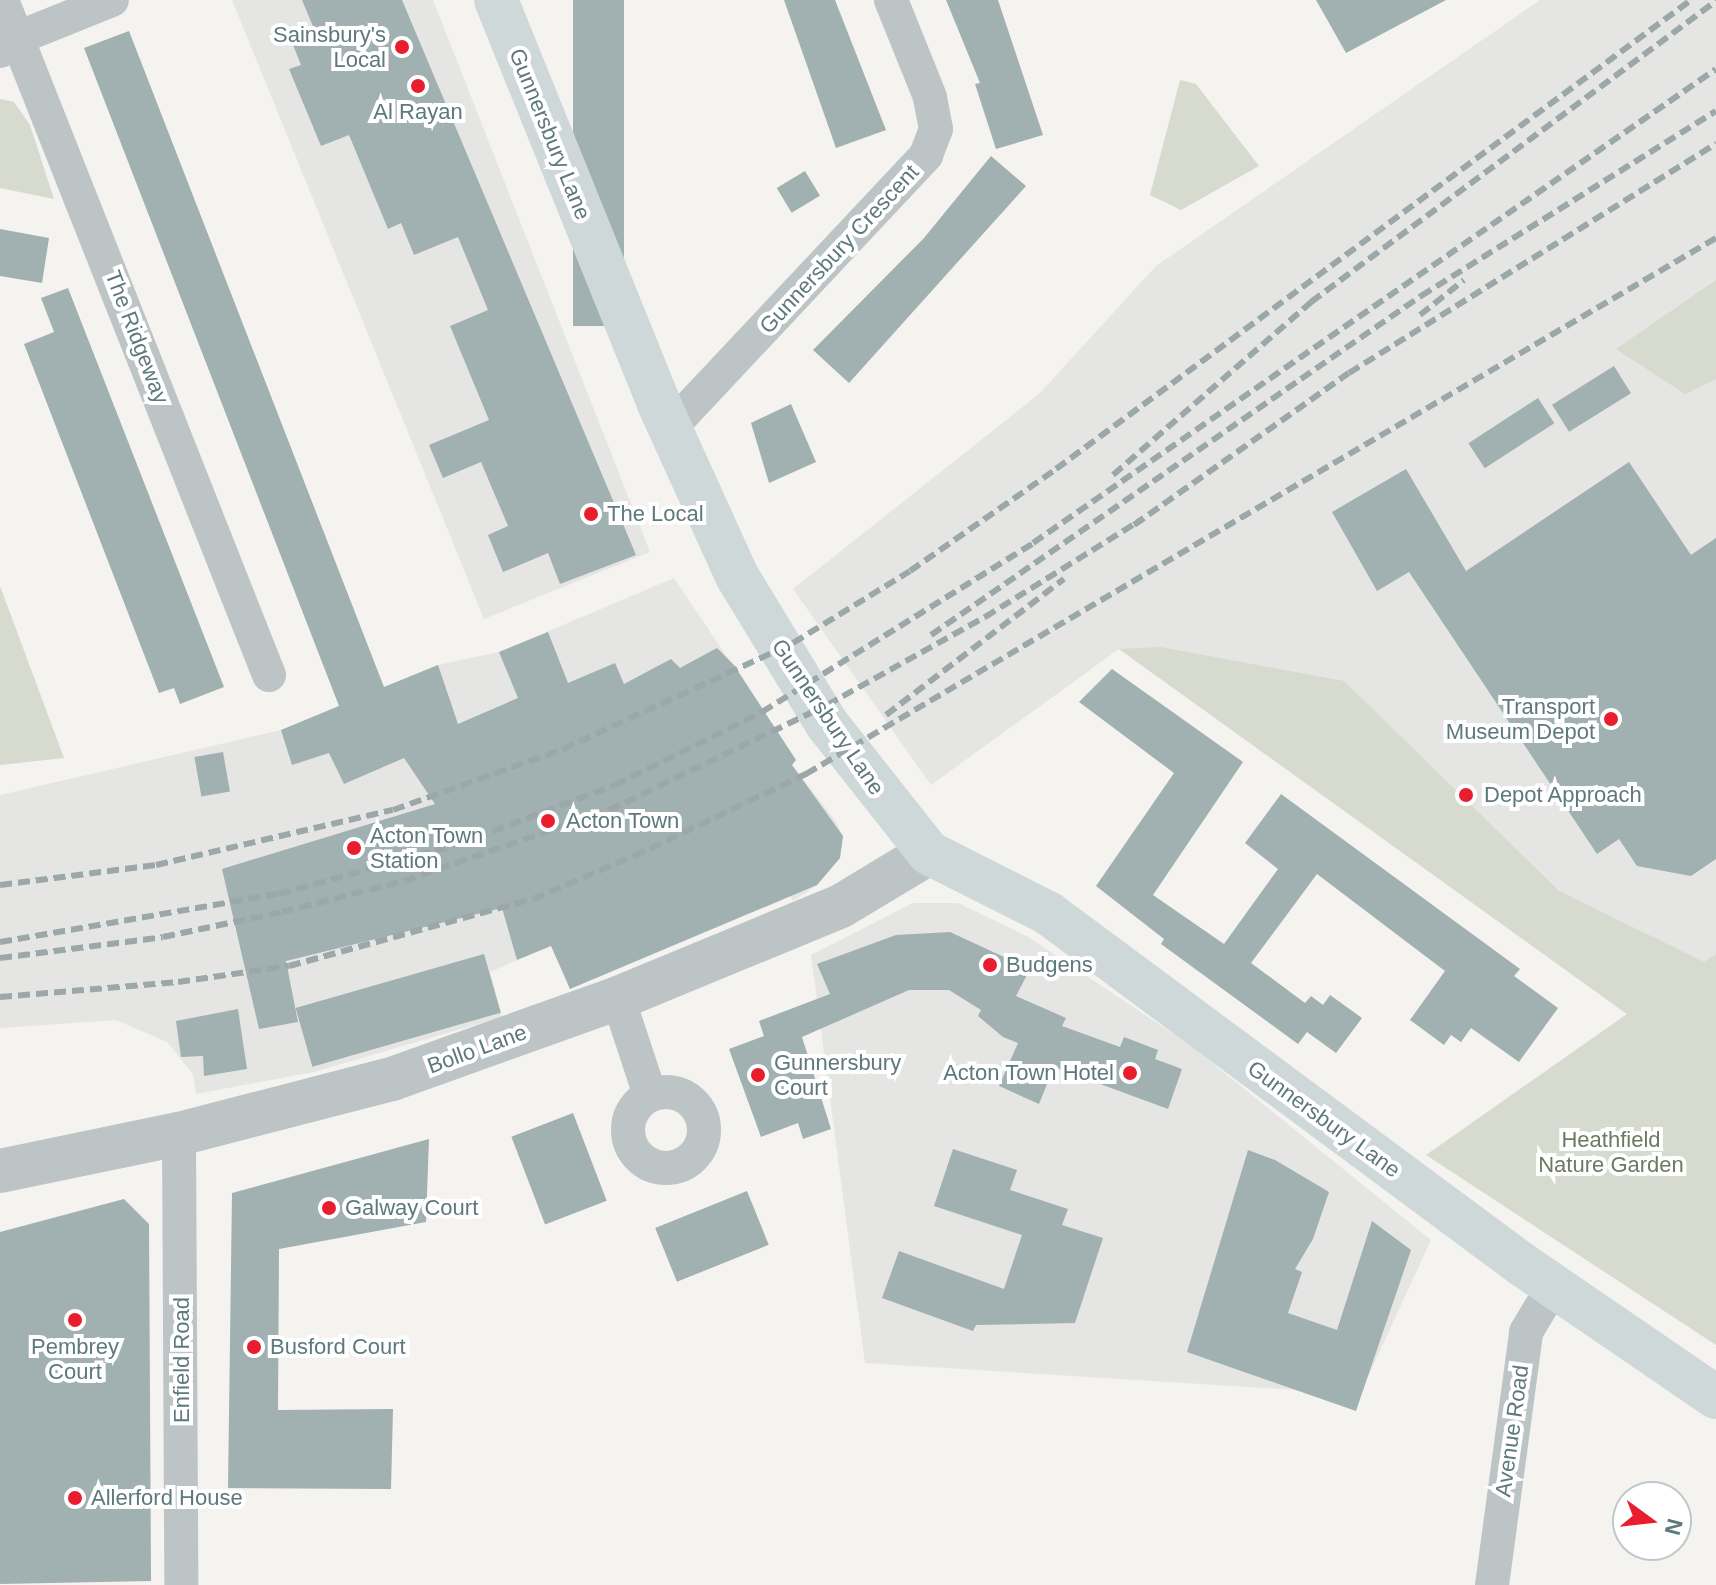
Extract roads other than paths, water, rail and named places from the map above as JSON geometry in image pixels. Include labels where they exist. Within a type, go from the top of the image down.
[{"type":"main road","name":"Gunnersbury Lane","points":[[496,0],[671,427],[734,568],[827,724],[929,853],[1048,913],[1554,1285],[1716,1397]]},
{"type":"street","name":"The Ridgeway","points":[[2,0],[10,44],[269,675]]},
{"type":"street","points":[[10,44],[112,0]]},
{"type":"street","name":"Gunnersbury Crescent","points":[[671,427],[926,155],[936,129],[930,97],[891,0]]},
{"type":"street","name":"Bollo Lane","points":[[0,1171],[179,1134],[392,1079],[618,998],[841,906],[929,853]]},
{"type":"street","points":[[618,998],[650,1095]]},
{"type":"street","name":"Enfield Road","points":[[179,1134],[181,1585]]},
{"type":"street","name":"Avenue Road","points":[[1492,1585],[1526,1332],[1554,1285]]},
{"type":"railway","points":[[0,885],[156,865],[393,810],[563,749],[793,643],[910,571],[1056,469],[1691,0]]},
{"type":"railway","points":[[1113,475],[1311,302],[1716,1]]},
{"type":"railway","points":[[0,942],[279,894],[459,844],[615,785],[762,712],[1033,543],[1716,69]]},
{"type":"railway","points":[[931,635],[1421,296],[1716,111]]},
{"type":"railway","points":[[1134,525],[1349,373],[1716,144]]},
{"type":"railway","points":[[0,997],[178,982],[289,966],[533,899],[634,856],[806,774],[1716,238]]},
{"type":"railway","points":[[1420,315],[1464,280]]},
{"type":"railway","points":[[0,958],[163,937],[282,912],[404,881],[609,810],[827,705],[985,617],[1141,520]]},
{"type":"railway","points":[[886,715],[1064,579]]},
{"type":"place","name":"Sainsbury's Local","points":[[402,47]]},
{"type":"place","name":"Al Rayan","points":[[418,86]]},
{"type":"place","name":"The Local","points":[[591,514]]},
{"type":"place","name":"Transport Museum Depot","points":[[1611,719]]},
{"type":"place","name":"Depot Approach","points":[[1466,795]]},
{"type":"place","name":"Acton Town","points":[[548,821]]},
{"type":"place","name":"Acton Town Station","points":[[354,848]]},
{"type":"place","name":"Budgens","points":[[990,965]]},
{"type":"place","name":"Acton Town Hotel","points":[[1130,1073]]},
{"type":"place","name":"Gunnersbury Court","points":[[758,1075]]},
{"type":"place","name":"Galway Court","points":[[329,1208]]},
{"type":"place","name":"Pembrey Court","points":[[75,1320]]},
{"type":"place","name":"Busford Court","points":[[254,1347]]},
{"type":"place","name":"Allerford House","points":[[75,1498]]},
{"type":"park label","name":"Heathfield Nature Garden","points":[[1611,1152]]}]
